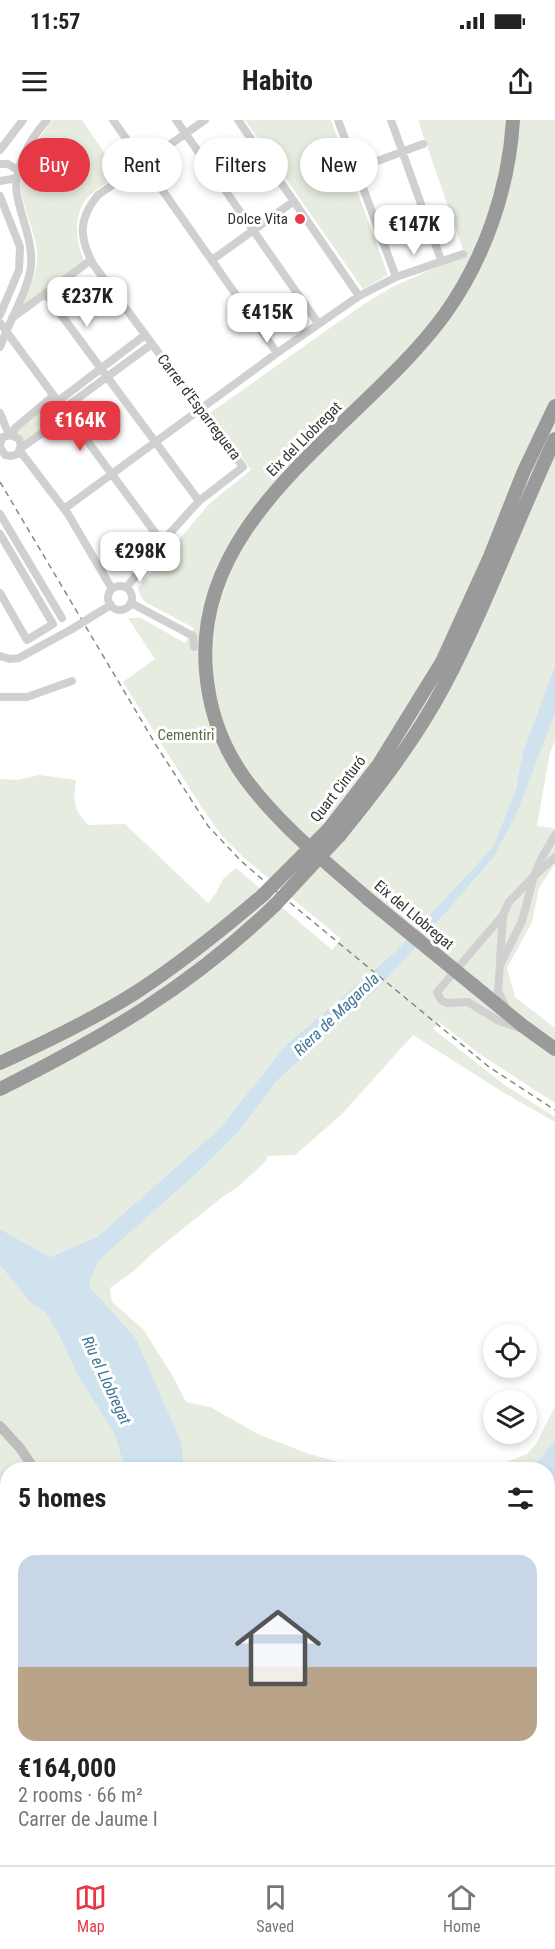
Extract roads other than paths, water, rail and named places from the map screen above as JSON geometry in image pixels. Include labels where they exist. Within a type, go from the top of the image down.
[{"type":"highway","name":"Eix del Llobregat","points":[[513,120],[507,168],[493,221],[479,254],[456,297],[432,331],[395,373],[312,451],[267,501],[224,568],[215,592],[205,637],[207,691],[219,731],[244,777],[290,830],[368,899],[473,985],[490,995],[504,1018],[532,1032],[555,1049]]},
{"type":"highway","name":"Eix del Llobregat","points":[[261,797],[237,756],[215,702],[210,667],[211,640],[219,597],[245,540],[267,510],[293,480],[418,355],[458,304],[494,232],[510,183],[519,120]]},
{"type":"highway","name":"Quart Cinturó","points":[[0,1063],[87,1021],[135,993],[222,930],[334,833],[442,662],[489,559],[524,471],[555,406]]},
{"type":"highway","name":"Quart Cinturó","points":[[0,1089],[62,1057],[147,1008],[194,975],[235,942],[275,904],[408,747],[445,685],[498,574],[528,496],[555,439]]},
{"type":"street","points":[[0,150],[24,120],[38,131]]},
{"type":"street","points":[[113,120],[126,138]]},
{"type":"street","points":[[176,120],[318,323]]},
{"type":"street","name":"Carrer d'Esparreguera","points":[[180,138],[205,120]]},
{"type":"street","points":[[238,120],[359,296]]},
{"type":"street","points":[[338,120],[345,138]]},
{"type":"street","points":[[391,120],[441,260]]},
{"type":"street","points":[[33,138],[45,121]]},
{"type":"street","points":[[378,161],[423,144]]},
{"type":"street","points":[[0,164],[8,164],[18,174]]},
{"type":"street","points":[[0,181],[18,174]]},
{"type":"street","points":[[12,318],[31,270],[32,250],[16,193],[18,174]]},
{"type":"street","name":"Carrer d'Esparreguera","points":[[102,192],[89,206],[82,225],[83,241],[91,260],[243,467],[200,501]]},
{"type":"street","points":[[164,192],[277,353]]},
{"type":"street","points":[[365,192],[396,277]]},
{"type":"street","points":[[0,196],[20,247],[20,270],[0,315]]},
{"type":"street","points":[[212,261],[294,201]]},
{"type":"street","points":[[64,509],[318,323],[359,296],[396,277],[463,254]]},
{"type":"street","points":[[0,347],[3,327],[12,318],[91,260]]},
{"type":"street","points":[[45,294],[200,501],[162,542],[127,587]]},
{"type":"street","points":[[3,327],[162,542]]},
{"type":"street","points":[[145,335],[102,369],[15,428],[11,435],[3,437],[0,444],[2,452],[8,456],[15,455],[108,377],[152,344]]},
{"type":"street","points":[[0,413],[11,435],[21,442],[20,450],[64,509],[112,589]]},
{"type":"street","points":[[0,513],[62,618]]},
{"type":"street","points":[[0,534],[53,624],[27,640],[0,593]]},
{"type":"street","points":[[127,587],[132,594],[129,607],[120,610],[111,605],[108,596],[112,589],[127,587]]},
{"type":"street","points":[[131,603],[193,636],[194,647]]},
{"type":"street","points":[[0,656],[10,660],[19,658],[111,605]]},
{"type":"street","points":[[0,697],[27,697],[72,681]]},
{"type":"street","points":[[490,995],[500,965],[522,921],[534,876],[555,835]]},
{"type":"street","points":[[504,1018],[468,1002],[447,1003],[441,1000],[437,992],[503,915],[519,890],[555,857]]},
{"type":"street","points":[[500,965],[503,915]]},
{"type":"street","points":[[0,1426],[20,1448],[29,1462]]},
{"type":"water","points":[[555,665],[553,718],[515,818],[493,858],[377,989],[278,1080],[239,1131],[197,1173],[98,1261],[89,1286],[136,1339],[181,1442],[184,1462],[123,1462],[115,1435],[78,1376],[59,1335],[45,1312],[31,1303],[0,1265],[0,1229],[50,1257],[97,1237],[219,1129],[285,1046],[395,952],[493,847],[516,789],[522,755]]},
{"type":"water","points":[[555,1441],[555,1462],[537,1462]]},
{"type":"railway","points":[[0,482],[156,745],[208,826],[241,861],[277,892],[489,1067],[555,1110]]},
{"type":"place","name":"Dolce Vita","points":[[300,219]]},
{"type":"park label","name":"Cementiri","points":[[186,735]]},
{"type":"water label","name":"Riera de Magarola","points":[[336,1014]]},
{"type":"water label","name":"Riu el Llobregat","points":[[107,1380]]}]
